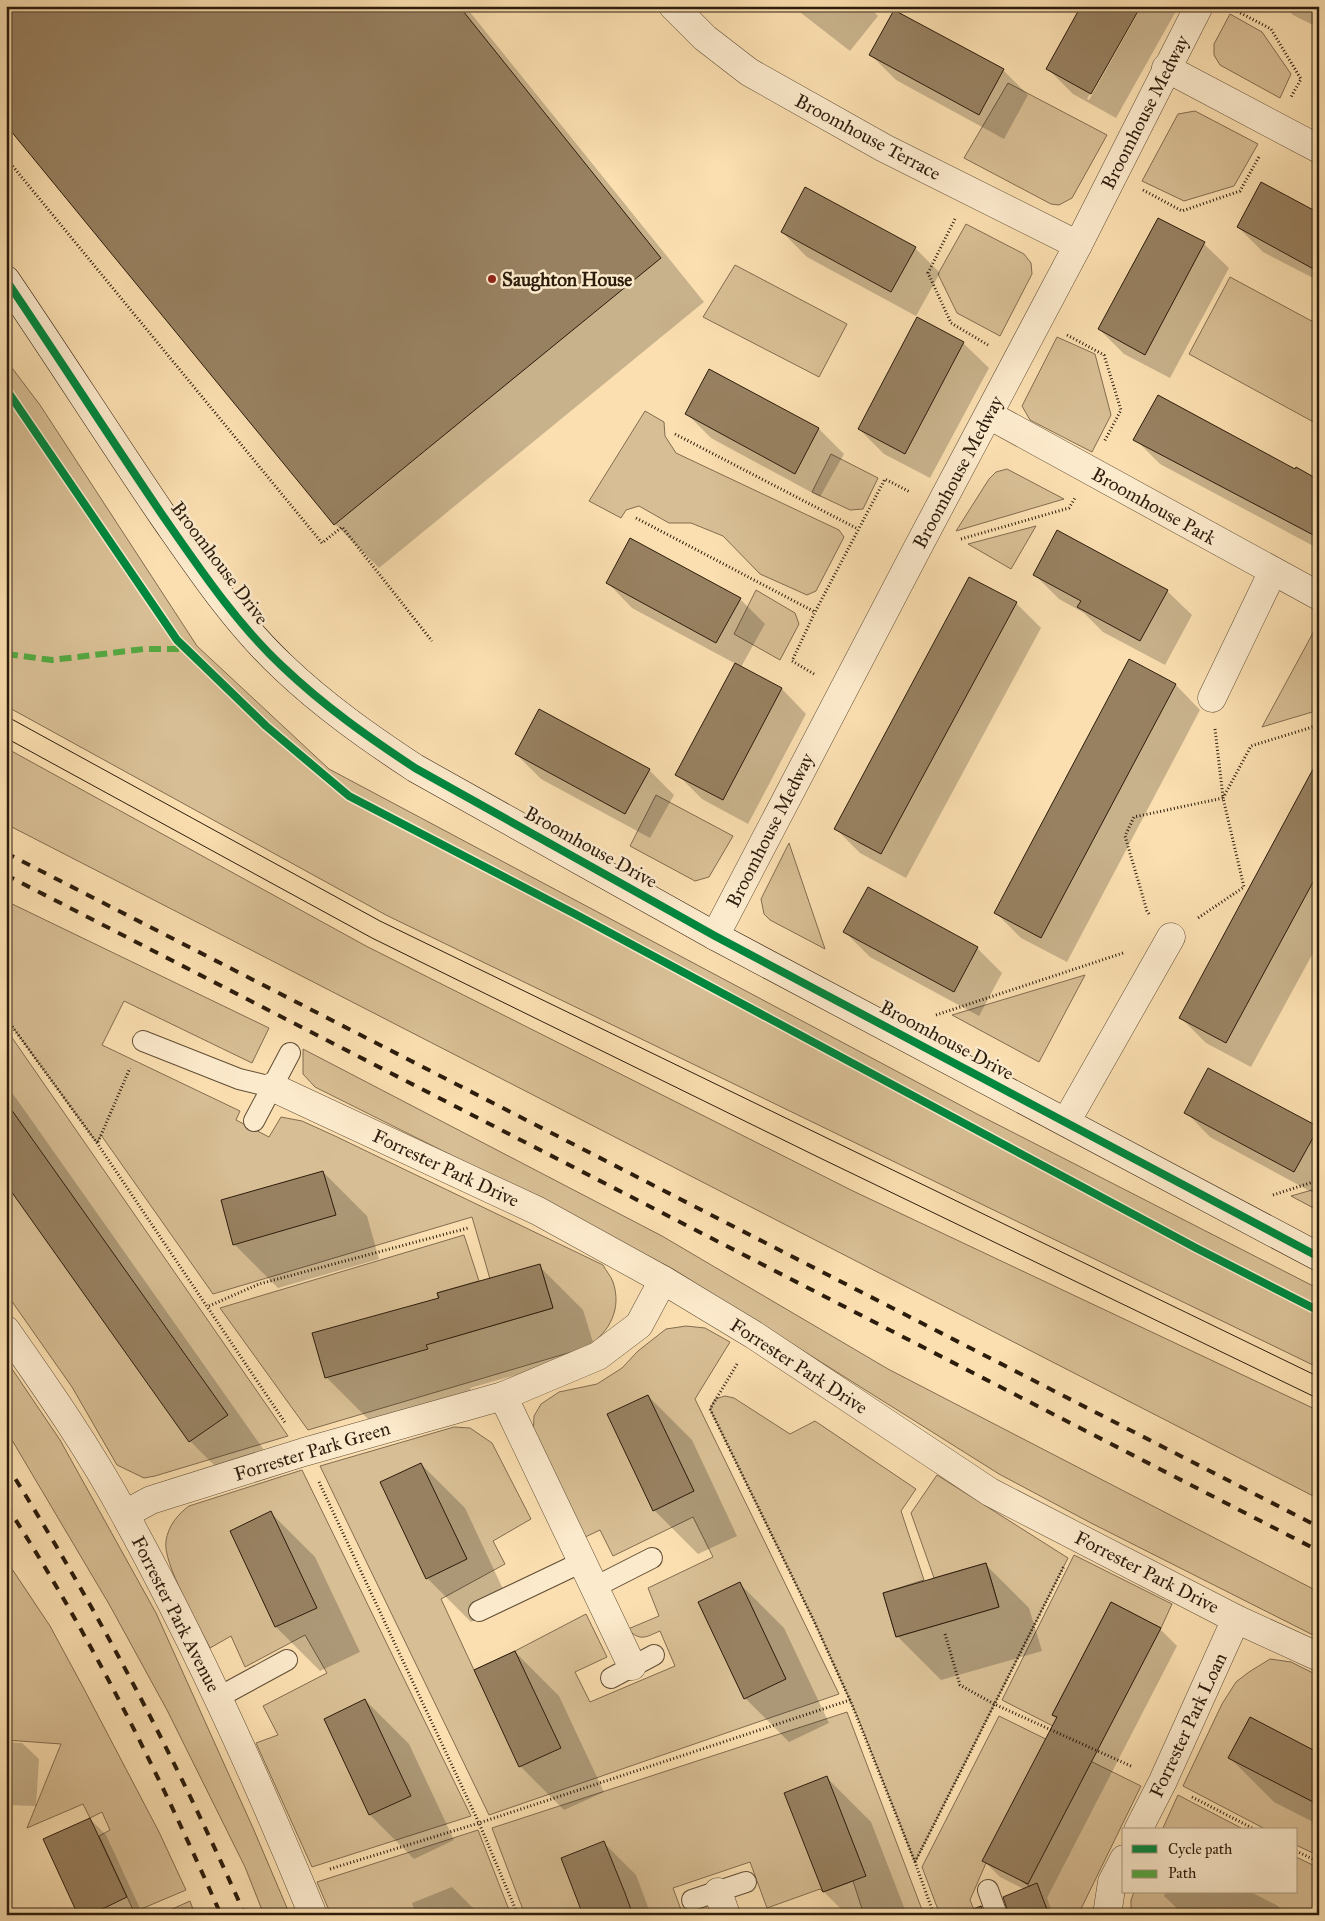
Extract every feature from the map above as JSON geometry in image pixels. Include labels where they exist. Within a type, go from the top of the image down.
[{"type":"street","name":"Broomhouse Terrace","points":[[673,6],[705,38],[749,72],[884,148],[1078,245]]},
{"type":"street","name":"Broomhouse Medway","points":[[716,936],[938,508],[1078,245],[1199,6]]},
{"type":"street","points":[[1166,68],[1319,149]]},
{"type":"street","name":"Broomhouse Drive","points":[[6,280],[191,556],[228,607],[282,666],[335,713],[415,768],[716,936],[1319,1257]]},
{"type":"street","name":"Broomhouse Park","points":[[989,415],[1319,596]]},
{"type":"street","points":[[1212,698],[1273,571]]},
{"type":"street","points":[[1066,1122],[1170,937]]},
{"type":"street","name":"Forrester Park Drive","points":[[272,1087],[538,1211],[663,1280],[754,1335],[990,1492],[1236,1619],[1319,1657]]},
{"type":"street","name":"Forrester Park Green","points":[[125,1514],[151,1500],[295,1455],[503,1396],[598,1356],[639,1325],[663,1280]]},
{"type":"street","name":"Forrester Park Avenue","points":[[6,1330],[60,1408],[125,1514],[219,1697],[313,1915]]},
{"type":"street","points":[[503,1396],[632,1666]]},
{"type":"street","name":"Forrester Park Loan","points":[[1139,1828],[1163,1781],[1236,1619]]},
{"type":"street","points":[[1106,1915],[1112,1882],[1122,1863]]},
{"type":"lane","points":[[143,1041],[239,1079],[272,1087]]},
{"type":"lane","points":[[254,1120],[290,1053]]},
{"type":"lane","points":[[595,1587],[652,1558]]},
{"type":"lane","points":[[479,1611],[582,1562]]},
{"type":"lane","points":[[219,1697],[287,1660]]},
{"type":"lane","points":[[692,1900],[722,1903],[746,1882]]},
{"type":"lane","points":[[988,1890],[997,1915]]},
{"type":"path","points":[[6,158],[322,543],[342,527],[432,641]]},
{"type":"path","points":[[969,190],[928,273],[951,324],[1017,362]]},
{"type":"path","points":[[675,434],[859,530]]},
{"type":"path","points":[[843,690],[792,662],[815,612],[885,479],[938,508]]},
{"type":"path","points":[[636,518],[815,612]]},
{"type":"path","points":[[893,1030],[1170,937],[1244,887],[1223,798],[1212,698]]},
{"type":"path","points":[[1170,937],[1147,911],[1125,836],[1134,817],[1223,798],[1251,746],[1319,726]]},
{"type":"path","points":[[98,1143],[143,1041]]},
{"type":"path","points":[[208,1306],[259,1284],[468,1228]]},
{"type":"path","points":[[754,1335],[710,1409],[814,1621],[850,1700],[915,1862],[934,1915]]},
{"type":"path","points":[[915,1862],[1078,1537]]},
{"type":"path","points":[[945,1634],[960,1685],[994,1704],[1163,1781],[1252,1828]]},
{"type":"path","points":[[298,1878],[479,1823],[850,1700]]},
{"type":"path","points":[[1298,1852],[1319,1862]]},
{"type":"shaded area","points":[[1230,14],[1262,32],[1291,74],[1280,98],[1220,65],[1214,55],[1214,44]]},
{"type":"shaded area","points":[[1008,83],[1107,135],[1072,198],[1059,205],[1051,204],[964,158]]},
{"type":"shaded area","points":[[1195,111],[1258,144],[1234,186],[1184,201],[1142,181],[1178,114]]},
{"type":"shaded area","points":[[966,224],[1024,254],[1031,263],[1032,274],[1000,336],[957,313],[938,274]]},
{"type":"shaded area","points":[[735,265],[847,324],[819,377],[703,317]]},
{"type":"shaded area","points":[[1230,277],[1319,325],[1319,425],[1189,354]]},
{"type":"shaded area","points":[[1057,337],[1095,354],[1111,415],[1092,452],[1030,420],[1022,406]]},
{"type":"shaded area","points":[[6,360],[40,405],[197,646],[329,769],[977,1114],[1319,1289],[1319,1368],[386,915],[6,706]]},
{"type":"shaded area","points":[[645,411],[664,422],[665,436],[676,453],[839,530],[844,537],[816,591],[807,595],[760,574],[723,536],[691,523],[669,523],[639,506],[626,510],[621,518],[589,501]]},
{"type":"shaded area","points":[[831,454],[878,478],[863,509],[850,510],[812,492]]},
{"type":"shaded area","points":[[1007,469],[1064,499],[956,531],[989,479],[996,472]]},
{"type":"shaded area","points":[[1036,526],[1011,569],[968,544]]},
{"type":"shaded area","points":[[756,590],[795,613],[799,624],[780,660],[734,634]]},
{"type":"shaded area","points":[[1314,631],[1319,633],[1319,710],[1262,727]]},
{"type":"shaded area","points":[[6,748],[366,946],[853,1191],[1319,1411],[1319,1499],[6,824]]},
{"type":"shaded area","points":[[656,795],[733,836],[709,877],[695,881],[630,846]]},
{"type":"shaded area","points":[[789,843],[825,949],[770,920],[764,914],[761,899]]},
{"type":"shaded area","points":[[6,901],[269,1028],[252,1063],[124,1001],[102,1045],[240,1111],[236,1120],[269,1137],[281,1117],[302,1121],[603,1265],[612,1280],[616,1301],[615,1310],[608,1326],[596,1340],[581,1349],[308,1430],[220,1308],[464,1235],[479,1281],[437,1293],[450,1338],[553,1308],[540,1265],[490,1279],[472,1217],[213,1294],[101,1135],[97,1143],[6,1018]]},
{"type":"shaded area","points":[[1085,975],[1039,1062],[952,1015]]},
{"type":"shaded area","points":[[6,1029],[288,1436],[144,1478],[117,1465],[72,1387],[6,1293]]},
{"type":"shaded area","points":[[303,1049],[662,1236],[888,1369],[1319,1592],[1319,1638],[1091,1523],[999,1474],[673,1269],[545,1202],[315,1087],[303,1074]]},
{"type":"shaded area","points":[[1319,1188],[1319,1211],[1291,1196]]},
{"type":"shaded area","points":[[686,1326],[705,1328],[730,1342],[695,1399],[839,1694],[489,1815],[320,1466],[454,1427],[470,1428],[492,1443],[531,1519],[493,1541],[505,1564],[441,1599],[474,1670],[586,1614],[607,1657],[575,1672],[590,1702],[675,1666],[660,1631],[640,1637],[628,1629],[659,1616],[648,1588],[713,1557],[693,1517],[613,1556],[600,1530],[581,1539],[533,1438],[534,1416],[541,1404],[559,1392],[597,1384],[622,1368],[638,1351],[666,1329]]},
{"type":"shaded area","points":[[6,1360],[60,1440],[156,1613],[290,1915],[264,1915],[245,1867],[167,1710],[109,1604],[6,1430]]},
{"type":"shaded area","points":[[725,1396],[734,1398],[790,1434],[815,1421],[916,1489],[901,1511],[924,1580],[883,1593],[896,1637],[999,1607],[986,1563],[934,1578],[911,1513],[937,1475],[1068,1558],[915,1862],[858,1718],[814,1621],[710,1409],[715,1399]]},
{"type":"shaded area","points":[[302,1470],[471,1816],[312,1867],[256,1743],[278,1735],[263,1706],[327,1673],[305,1635],[245,1667],[231,1636],[210,1648],[175,1578],[166,1551],[169,1530],[174,1521],[189,1506]]},
{"type":"shaded area","points":[[1074,1555],[1172,1604],[1161,1628],[1111,1602],[1052,1715],[1092,1736],[1088,1744],[1002,1700]]},
{"type":"shaded area","points":[[6,1560],[50,1626],[159,1832],[186,1890],[134,1912],[99,1836],[110,1830],[102,1812],[90,1818],[83,1804],[27,1828],[61,1744],[6,1740]]},
{"type":"shaded area","points":[[1270,1659],[1291,1662],[1319,1676],[1319,1856],[1298,1846],[1298,1828],[1263,1828],[1183,1786],[1222,1704],[1236,1682]]},
{"type":"shaded area","points":[[847,1712],[924,1915],[864,1915],[853,1881],[823,1892],[820,1889],[767,1908],[750,1862],[673,1888],[683,1915],[525,1915],[492,1828]]},
{"type":"shaded area","points":[[999,1716],[1141,1786],[1078,1915],[1049,1915],[1040,1896],[1024,1882],[986,1863],[970,1900],[976,1915],[940,1915],[922,1867]]},
{"type":"shaded area","points":[[1178,1795],[1241,1828],[1163,1828]]},
{"type":"shaded area","points":[[478,1830],[511,1915],[331,1915],[317,1882]]},
{"type":"shaded area","points":[[1298,1858],[1319,1868],[1319,1915],[1131,1915],[1131,1900],[1133,1894],[1298,1894]]},
{"type":"shaded area","points":[[190,1901],[195,1915],[159,1915]]},
{"type":"building","name":"Saughton House","points":[[6,6],[459,6],[661,258],[334,525],[6,125]]},
{"type":"building","points":[[1081,6],[1141,6],[1091,94],[1046,69]]},
{"type":"building","points":[[894,10],[1004,69],[979,115],[869,55]]},
{"type":"building","points":[[1261,182],[1319,213],[1319,272],[1237,227]]},
{"type":"building","points":[[805,187],[916,247],[891,292],[781,232]]},
{"type":"building","points":[[1158,218],[1205,242],[1145,355],[1098,329]]},
{"type":"building","points":[[917,317],[964,342],[905,454],[858,429]]},
{"type":"building","points":[[709,369],[819,428],[795,474],[685,414]]},
{"type":"building","points":[[1158,395],[1319,480],[1319,538],[1133,440]]},
{"type":"building","points":[[1057,530],[1168,590],[1140,641],[1077,607],[1081,601],[1033,575]]},
{"type":"building","points":[[630,538],[741,598],[716,643],[606,583]]},
{"type":"building","points":[[969,577],[1017,602],[881,854],[834,829]]},
{"type":"building","points":[[1129,659],[1176,684],[1041,938],[994,913]]},
{"type":"building","points":[[735,663],[782,688],[723,800],[675,775]]},
{"type":"building","points":[[539,709],[650,769],[625,814],[515,754]]},
{"type":"building","points":[[1319,758],[1319,871],[1226,1043],[1179,1018]]},
{"type":"building","points":[[868,887],[978,947],[954,992],[843,932]]},
{"type":"building","points":[[1208,1068],[1319,1127],[1294,1172],[1184,1113]]},
{"type":"building","points":[[6,1102],[228,1415],[189,1442],[6,1184]]},
{"type":"building","points":[[323,1171],[336,1215],[233,1245],[221,1200]]},
{"type":"building","points":[[540,1264],[553,1308],[426,1345],[428,1349],[325,1378],[312,1333],[439,1298],[437,1293]]},
{"type":"building","points":[[648,1395],[694,1491],[653,1511],[607,1414]]},
{"type":"building","points":[[421,1463],[467,1559],[426,1579],[380,1482]]},
{"type":"building","points":[[271,1511],[317,1608],[275,1627],[230,1531]]},
{"type":"building","points":[[986,1563],[999,1607],[896,1637],[883,1593]]},
{"type":"building","points":[[740,1582],[786,1679],[744,1699],[698,1602]]},
{"type":"building","points":[[1111,1602],[1161,1628],[1028,1884],[982,1861],[1057,1717],[1052,1715]]},
{"type":"building","points":[[515,1651],[561,1748],[519,1767],[474,1670]]},
{"type":"building","points":[[365,1699],[411,1796],[369,1815],[324,1719]]},
{"type":"building","points":[[1250,1717],[1319,1753],[1319,1805],[1228,1758]]},
{"type":"building","points":[[827,1776],[866,1876],[823,1892],[784,1793]]},
{"type":"building","points":[[90,1818],[127,1897],[90,1915],[78,1915],[43,1839]]},
{"type":"building","points":[[604,1841],[633,1915],[583,1915],[561,1858]]},
{"type":"building","points":[[1037,1883],[1049,1915],[1009,1915],[1003,1897]]},
{"type":"building","points":[[981,1906],[984,1915],[961,1915],[961,1914]]},
{"type":"tram line","points":[[6,716],[380,921],[1319,1377]]},
{"type":"tram line","points":[[6,738],[372,938],[818,1157],[1319,1399]]},
{"type":"railway","points":[[6,853],[1319,1527]]},
{"type":"railway","points":[[6,875],[1319,1551]]},
{"type":"railway","points":[[6,1464],[72,1573],[134,1685],[219,1857],[245,1915]]},
{"type":"railway","points":[[6,1505],[95,1654],[148,1757],[221,1915]]},
{"type":"marked path","points":[[6,654],[52,660],[144,649],[187,649]]},
{"type":"cycle path","points":[[6,280],[163,516],[234,614],[266,650],[314,695],[380,745],[415,768],[715,936],[1319,1257]]},
{"type":"cycle path","points":[[6,389],[177,640],[266,726],[349,796],[575,914],[1196,1248],[1319,1311]]},
{"type":"place","name":"Saughton House","points":[[492,279]]}]
